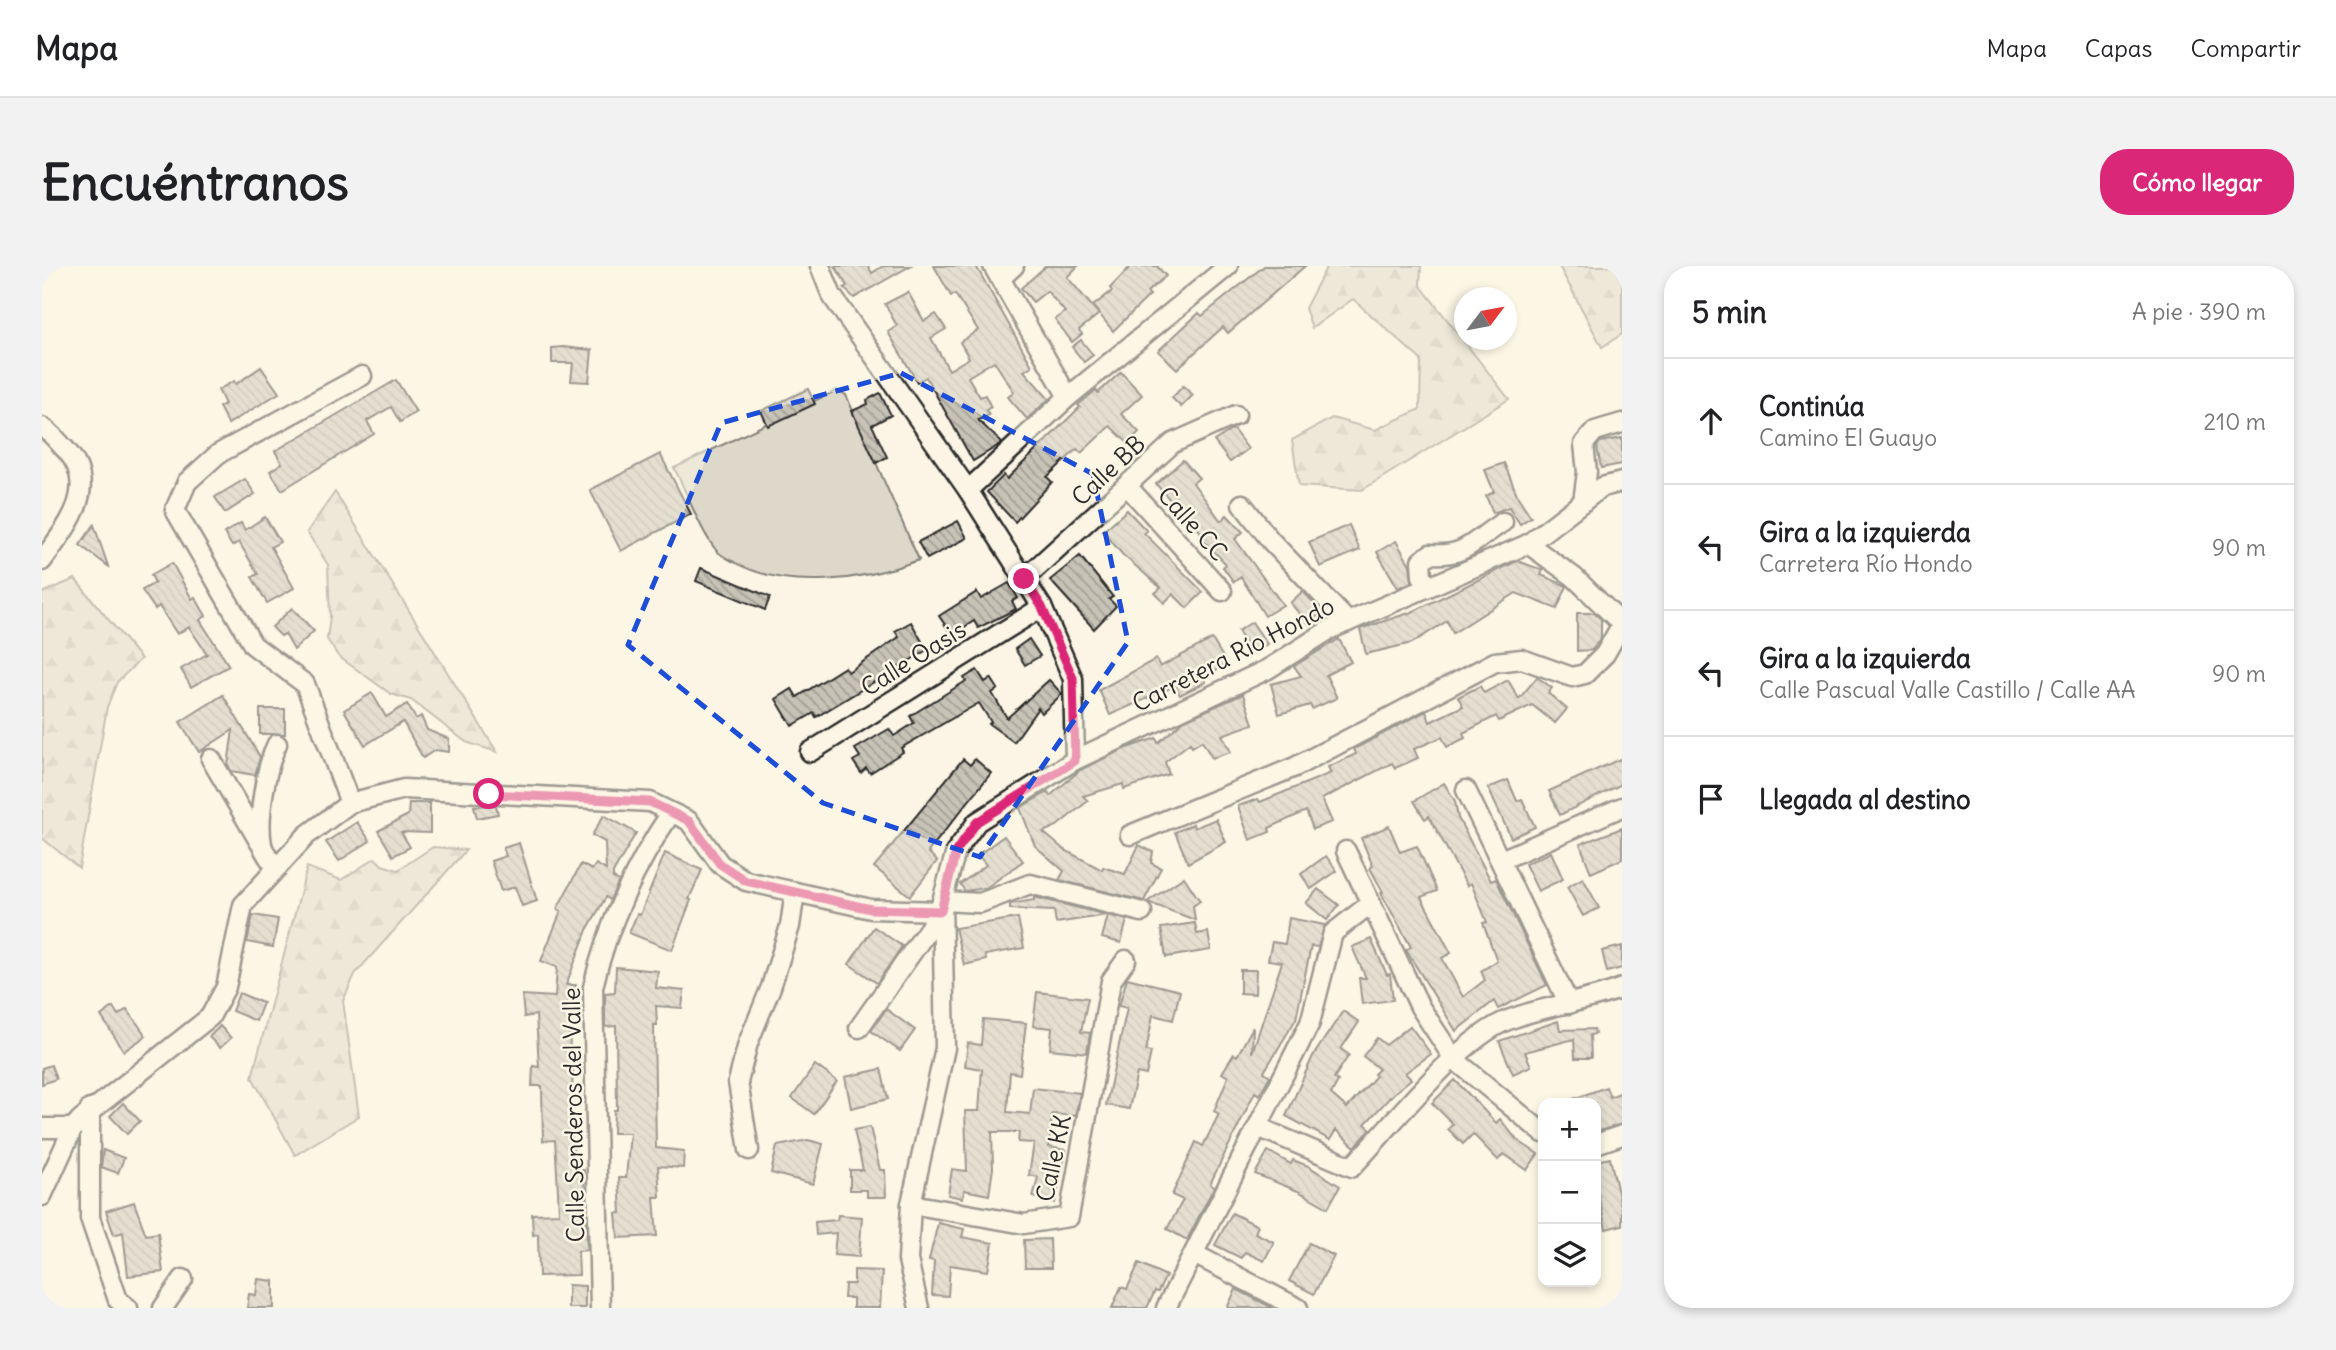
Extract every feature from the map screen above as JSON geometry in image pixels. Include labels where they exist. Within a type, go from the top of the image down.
[{"type":"street","points":[[820,266],[832,296],[968,491],[1042,607],[1073,678],[1075,761]]},
{"type":"street","points":[[1014,266],[996,273],[1068,397]]},
{"type":"street","points":[[968,491],[1068,397],[1228,266]]},
{"type":"street","points":[[351,803],[305,684],[253,645],[175,510],[187,482],[218,454],[362,376]]},
{"type":"street","name":"Calle BB","points":[[1024,579],[1128,487],[1173,443],[1236,415]]},
{"type":"street","points":[[1583,502],[1587,472],[1584,444],[1595,431],[1622,423]]},
{"type":"street","points":[[42,427],[76,461],[82,495],[71,521],[42,561]]},
{"type":"street","name":"Carretera Río Hondo","points":[[919,1308],[908,1261],[911,1205],[945,1048],[942,906],[956,851],[977,822],[1075,761],[1268,669],[1329,630],[1528,544],[1602,487],[1622,482]]},
{"type":"street","name":"Calle CC","points":[[1128,487],[1222,591]]},
{"type":"street","points":[[1242,504],[1271,541],[1348,622]]},
{"type":"street","points":[[1428,587],[1422,576],[1421,561],[1430,554],[1461,552],[1503,522]]},
{"type":"street","points":[[1129,835],[1295,767],[1495,662],[1522,659],[1572,677],[1585,674],[1605,654],[1622,624],[1574,578],[1528,544]]},
{"type":"street","name":"Calle Oasis","points":[[810,752],[1042,607]]},
{"type":"street","points":[[262,846],[267,778],[277,744]]},
{"type":"street","points":[[211,759],[276,868]]},
{"type":"street","points":[[42,1196],[73,1128],[90,1110],[211,1017],[226,987],[243,905],[307,835],[351,803],[404,789],[650,802],[689,821],[720,864],[746,881],[871,909],[980,903],[1030,884],[1142,912]]},
{"type":"street","points":[[1466,790],[1569,1004]]},
{"type":"street","points":[[1501,860],[1622,807]]},
{"type":"street","name":"Calle Senderos del Valle","points":[[600,1308],[593,987],[600,958],[634,879],[651,843],[671,813]]},
{"type":"street","points":[[1346,851],[1420,1007],[1454,1059],[1538,1129]]},
{"type":"street","points":[[749,1150],[738,1082],[748,1043],[771,987],[790,926],[795,892]]},
{"type":"street","points":[[1166,1308],[1310,1023],[1333,933],[1370,904]]},
{"type":"street","points":[[859,1028],[942,906]]},
{"type":"street","name":"Calle KK","points":[[911,1205],[1024,1224],[1069,1217],[1111,981],[1126,960]]},
{"type":"street","points":[[1258,1127],[1352,1167],[1473,1039],[1508,1020],[1596,998],[1622,988]]},
{"type":"street","points":[[90,1110],[90,1219],[118,1300],[128,1308]]},
{"type":"street","points":[[42,1128],[73,1128]]},
{"type":"street","points":[[1601,1141],[1622,1135]]},
{"type":"street","points":[[1194,1254],[1298,1308]]},
{"type":"street","points":[[163,1308],[183,1279]]},
{"type":"highlighted area","points":[[901,373],[1093,474],[1128,642],[980,857],[823,803],[628,645],[721,423]]},
{"type":"green space","points":[[1327,266],[1421,266],[1420,285],[1454,329],[1454,350],[1471,350],[1509,399],[1362,490],[1299,486],[1292,440],[1332,418],[1375,430],[1420,409],[1421,360],[1353,299],[1312,328],[1305,308]]},
{"type":"green space","points":[[1559,266],[1622,266],[1622,334],[1602,347]]},
{"type":"green space","points":[[837,390],[846,395],[919,560],[875,573],[826,580],[802,580],[755,571],[722,555],[704,532],[674,468]]},
{"type":"green space","points":[[335,492],[497,752],[466,742],[411,700],[391,694],[338,656],[327,639],[330,617],[328,565],[307,532]]},
{"type":"green space","points":[[75,579],[141,659],[117,682],[107,707],[79,868],[42,838],[42,593]]},
{"type":"green space","points":[[433,847],[466,850],[355,974],[343,1001],[359,1116],[295,1155],[252,1077],[307,867],[341,880],[375,858],[382,865],[398,870]]},
{"type":"building","points":[[835,266],[868,266],[872,273],[883,266],[910,266],[854,298],[844,288],[847,286]]},
{"type":"building","points":[[934,266],[976,266],[1032,366],[1024,371],[1049,399],[1027,419],[1008,397],[1014,392],[994,361],[968,377],[980,397],[985,395],[991,407],[986,410],[989,415],[978,420],[1002,443],[973,461],[926,377],[917,382],[888,332],[897,326],[885,304],[908,292],[924,321],[936,314],[946,329],[931,338],[949,370],[969,358],[960,342],[978,330],[955,294],[951,296]]},
{"type":"building","points":[[1046,266],[1078,266],[1067,277],[1099,314],[1079,330],[1082,334],[1072,342],[1055,319],[1065,312],[1047,291],[1033,302],[1021,288]]},
{"type":"building","points":[[1131,266],[1157,266],[1166,276],[1147,292],[1150,295],[1113,331],[1093,306],[1112,291],[1110,288]]},
{"type":"building","points":[[1264,266],[1305,266],[1228,333],[1223,327],[1177,369],[1158,351],[1199,313],[1202,316]]},
{"type":"building","points":[[1081,340],[1093,355],[1084,362],[1072,347]]},
{"type":"building","points":[[552,348],[592,350],[589,382],[571,381],[573,363],[552,363]]},
{"type":"building","points":[[261,367],[279,393],[228,424],[219,407],[225,404],[218,390],[234,381],[236,384]]},
{"type":"building","points":[[1121,372],[1142,395],[1121,414],[1139,432],[1128,443],[1110,426],[1081,453],[1077,449],[1047,477],[1052,482],[1015,522],[987,492],[1004,475],[1007,479],[1080,407],[1078,405],[1096,390],[1098,393]]},
{"type":"building","points":[[396,380],[416,412],[400,422],[391,407],[367,421],[374,434],[282,490],[270,471],[282,463],[275,451]]},
{"type":"building","points":[[1183,386],[1193,395],[1181,407],[1172,398]]},
{"type":"building","points":[[808,389],[815,404],[768,426],[761,411]]},
{"type":"building","points":[[880,393],[891,415],[872,425],[887,457],[876,463],[852,411],[868,404],[867,400]]},
{"type":"building","points":[[1233,429],[1248,449],[1230,462],[1214,441]]},
{"type":"building","points":[[1622,438],[1622,464],[1601,468],[1597,447],[1600,442]]},
{"type":"building","points":[[660,454],[691,514],[621,551],[590,490]]},
{"type":"building","points":[[1183,460],[1199,478],[1193,483],[1221,521],[1227,515],[1243,532],[1235,539],[1283,605],[1265,616],[1241,577],[1234,582],[1223,567],[1226,564],[1202,539],[1204,537],[1176,498],[1172,502],[1156,484]]},
{"type":"building","points":[[1504,463],[1518,497],[1531,517],[1520,524],[1509,507],[1493,513],[1486,496],[1494,492],[1485,470]]},
{"type":"building","points":[[245,479],[255,494],[225,513],[215,497]]},
{"type":"building","points":[[1127,510],[1147,531],[1144,533],[1203,592],[1187,608],[1173,594],[1164,603],[1155,593],[1161,588],[1122,554],[1103,531]]},
{"type":"building","points":[[265,517],[280,542],[271,547],[294,588],[267,603],[252,577],[258,574],[239,542],[232,546],[224,533],[241,523],[245,530]]},
{"type":"building","points":[[958,521],[967,538],[927,559],[918,542]]},
{"type":"building","points":[[94,525],[108,566],[80,545]]},
{"type":"building","points":[[1349,525],[1360,550],[1320,567],[1309,542]]},
{"type":"building","points":[[1396,541],[1410,565],[1412,582],[1398,588],[1377,552]]},
{"type":"building","points":[[1080,556],[1113,597],[1109,599],[1116,606],[1094,629],[1050,580]]},
{"type":"building","points":[[1517,561],[1543,570],[1541,575],[1567,586],[1557,609],[1516,593],[1453,633],[1447,621],[1412,643],[1366,654],[1360,629],[1412,612]]},
{"type":"building","points":[[172,563],[192,599],[195,597],[206,616],[200,620],[229,666],[191,687],[181,669],[207,654],[189,627],[177,634],[159,606],[155,609],[142,590],[155,583],[151,575]]},
{"type":"building","points":[[701,568],[770,597],[765,610],[696,581]]},
{"type":"building","points":[[1009,583],[1018,598],[1012,601],[1016,609],[978,628],[974,621],[952,635],[939,616],[977,592],[981,599]]},
{"type":"building","points":[[1303,591],[1322,612],[1309,624],[1290,603]]},
{"type":"building","points":[[292,608],[314,631],[294,650],[285,634],[281,636],[272,627]]},
{"type":"building","points":[[1577,613],[1594,613],[1601,619],[1601,638],[1592,650],[1577,651]]},
{"type":"building","points":[[911,622],[927,650],[816,717],[814,713],[792,726],[776,699],[792,689],[797,697],[845,667],[848,672],[899,637],[895,631]]},
{"type":"building","points":[[1252,622],[1267,644],[1252,654],[1238,631]]},
{"type":"building","points":[[1029,639],[1040,656],[1025,665],[1015,649]]},
{"type":"building","points":[[1212,639],[1227,664],[1204,678],[1206,682],[1180,695],[1175,686],[1110,715],[1099,690],[1156,659],[1160,667]]},
{"type":"building","points":[[1339,639],[1351,662],[1326,675],[1337,698],[1312,709],[1310,705],[1279,714],[1271,684],[1301,676],[1294,666]]},
{"type":"building","points":[[977,670],[985,682],[991,678],[998,689],[992,693],[1007,718],[1049,680],[1062,694],[1042,713],[1038,708],[1014,742],[989,724],[991,722],[979,703],[901,748],[903,752],[870,773],[866,768],[861,773],[853,761],[860,757],[855,749],[889,729],[894,736],[914,723],[910,716],[966,681],[964,678]]},
{"type":"building","points":[[1537,677],[1552,688],[1548,693],[1567,709],[1555,723],[1532,705],[1499,721],[1496,716],[1463,733],[1465,738],[1447,747],[1442,737],[1414,749],[1418,758],[1395,768],[1392,763],[1322,799],[1332,822],[1313,829],[1306,811],[1250,840],[1238,806],[1258,799],[1260,802],[1331,773],[1328,767],[1356,754],[1354,749],[1426,711],[1430,722],[1463,706],[1458,697],[1480,686],[1484,693],[1508,680],[1519,699]]},
{"type":"building","points":[[372,693],[386,717],[407,704],[416,719],[421,716],[427,730],[449,739],[449,752],[435,750],[423,758],[403,722],[365,745],[344,710]]},
{"type":"building","points":[[1243,694],[1253,724],[1222,735],[1231,752],[1212,758],[1202,741],[1192,747],[1190,743],[1165,762],[1169,774],[1124,789],[1123,784],[1083,796],[1088,801],[1057,826],[1043,832],[1063,849],[1102,870],[1103,867],[1125,874],[1139,845],[1153,852],[1151,863],[1161,868],[1144,901],[1059,880],[1064,871],[1035,846],[1020,808],[1048,792],[1050,796],[1080,770],[1124,749],[1156,738],[1158,743],[1183,721]]},
{"type":"building","points":[[223,695],[260,757],[255,775],[231,771],[228,765],[233,730],[199,752],[180,722]]},
{"type":"building","points":[[260,709],[285,709],[285,734],[260,734]]},
{"type":"building","points":[[1622,758],[1622,784],[1560,815],[1549,791]]},
{"type":"building","points":[[963,759],[970,765],[975,759],[991,773],[928,852],[937,861],[910,896],[874,867]]},
{"type":"building","points":[[1508,780],[1517,801],[1522,799],[1535,827],[1511,838],[1488,788]]},
{"type":"building","points":[[1444,783],[1455,801],[1458,818],[1491,881],[1496,879],[1547,985],[1498,1009],[1494,1001],[1456,1031],[1406,950],[1411,947],[1381,893],[1383,892],[1370,868],[1373,866],[1361,838],[1389,826],[1400,852],[1417,846],[1437,891],[1421,897],[1451,953],[1442,958],[1463,997],[1485,980],[1481,971],[1497,961],[1483,923],[1487,922],[1471,883],[1467,886],[1429,816],[1425,819],[1414,801]]},
{"type":"building","points":[[409,803],[430,803],[430,833],[401,832],[410,847],[393,856],[378,831],[408,815]]},
{"type":"building","points":[[496,805],[498,814],[477,818],[474,806]]},
{"type":"building","points":[[604,815],[636,833],[613,873],[613,878],[619,881],[610,900],[606,897],[587,930],[566,985],[576,985],[574,1014],[569,1014],[570,1052],[574,1052],[570,1127],[576,1170],[584,1170],[587,1250],[578,1251],[579,1275],[539,1276],[538,1234],[533,1235],[532,1214],[559,1213],[557,1172],[555,1140],[543,1141],[542,1086],[532,1086],[533,1066],[539,1067],[536,1015],[524,1017],[522,995],[555,997],[557,967],[541,961],[561,911],[557,909],[581,864],[592,870],[596,864],[606,870],[605,842],[592,835]]},
{"type":"building","points":[[1216,819],[1226,842],[1188,863],[1175,832],[1193,824],[1194,828]]},
{"type":"building","points":[[357,822],[370,841],[339,861],[326,842]]},
{"type":"building","points":[[1622,828],[1622,859],[1591,873],[1580,844]]},
{"type":"building","points":[[1004,836],[1023,861],[986,888],[965,891],[960,884],[986,865],[978,855]]},
{"type":"building","points":[[519,843],[537,901],[522,906],[515,887],[501,891],[491,861],[506,856],[503,848]]},
{"type":"building","points":[[1551,852],[1563,879],[1538,891],[1525,864]]},
{"type":"building","points":[[665,853],[702,870],[672,950],[629,933],[637,914],[640,915]]},
{"type":"building","points":[[1326,856],[1337,871],[1311,889],[1301,874]]},
{"type":"building","points":[[1184,877],[1200,901],[1193,906],[1195,920],[1147,902]]},
{"type":"building","points":[[1583,878],[1599,908],[1583,916],[1567,887]]},
{"type":"building","points":[[1318,889],[1339,905],[1327,920],[1306,903]]},
{"type":"building","points":[[1034,897],[1107,915],[1056,923],[1054,911],[1010,909],[1010,904],[1034,900]]},
{"type":"building","points":[[253,915],[278,919],[273,947],[247,942]]},
{"type":"building","points":[[1108,915],[1127,920],[1121,943],[1102,938]]},
{"type":"building","points":[[1018,918],[1024,948],[985,955],[986,960],[964,965],[955,928]]},
{"type":"building","points":[[1289,918],[1325,925],[1318,947],[1311,946],[1296,1019],[1264,1072],[1270,1076],[1259,1095],[1255,1092],[1210,1184],[1214,1187],[1187,1240],[1167,1229],[1183,1200],[1172,1195],[1196,1142],[1203,1146],[1219,1114],[1214,1111],[1228,1077],[1222,1073],[1234,1054],[1237,1056],[1253,1027],[1252,1053],[1282,962],[1268,960],[1272,942],[1285,944]]},
{"type":"building","points":[[1195,923],[1197,934],[1208,932],[1211,950],[1166,957],[1161,928]]},
{"type":"building","points":[[874,927],[902,946],[877,983],[849,964]]},
{"type":"building","points":[[1371,939],[1387,975],[1390,974],[1393,1000],[1362,1004],[1359,978],[1366,978],[1352,947]]},
{"type":"building","points":[[1622,946],[1622,968],[1607,972],[1602,951]]},
{"type":"building","points":[[616,967],[658,971],[656,988],[684,991],[682,1008],[656,1006],[656,1148],[684,1151],[683,1168],[658,1166],[660,1197],[654,1197],[657,1236],[618,1238],[616,1213],[621,1213],[619,1178],[626,1178],[630,1133],[613,1133],[614,1110],[617,1110],[616,1026],[605,1027],[605,993],[615,992]]},
{"type":"building","points":[[1240,970],[1256,970],[1255,994],[1240,993]]},
{"type":"building","points":[[1127,978],[1180,991],[1173,1020],[1153,1015],[1146,1051],[1151,1052],[1146,1075],[1137,1073],[1129,1109],[1106,1105],[1127,1008],[1119,1006]]},
{"type":"building","points":[[1037,992],[1088,998],[1081,1032],[1090,1033],[1087,1053],[1050,1049],[1052,1028],[1033,1026]]},
{"type":"building","points":[[239,993],[263,1003],[256,1021],[232,1011]]},
{"type":"building","points":[[113,1007],[118,1015],[127,1009],[146,1036],[124,1051],[101,1016]]},
{"type":"building","points":[[886,1009],[915,1030],[900,1051],[871,1031]]},
{"type":"building","points":[[1343,1011],[1359,1022],[1341,1049],[1349,1055],[1334,1078],[1338,1081],[1331,1094],[1347,1108],[1376,1076],[1374,1074],[1379,1069],[1363,1056],[1377,1038],[1386,1045],[1410,1026],[1431,1054],[1405,1073],[1411,1079],[1365,1124],[1371,1129],[1355,1147],[1336,1130],[1330,1140],[1286,1116],[1313,1056]]},
{"type":"building","points":[[983,1019],[1026,1023],[1020,1074],[1010,1072],[1007,1112],[1030,1114],[1033,1088],[1080,1093],[1075,1116],[1052,1114],[1049,1147],[1066,1150],[1055,1203],[1033,1197],[1038,1177],[1029,1175],[1034,1143],[1018,1142],[1019,1132],[992,1132],[993,1168],[989,1195],[964,1190],[963,1198],[948,1195],[952,1169],[967,1171],[965,1111],[979,1111],[982,1069],[965,1066],[968,1043],[981,1045]]},
{"type":"building","points":[[1558,1021],[1560,1030],[1594,1029],[1595,1034],[1590,1035],[1591,1058],[1575,1058],[1574,1039],[1525,1052],[1531,1066],[1513,1074],[1499,1041]]},
{"type":"building","points":[[220,1026],[231,1038],[220,1048],[209,1037]]},
{"type":"building","points":[[51,1065],[56,1079],[42,1084],[42,1068]]},
{"type":"building","points":[[815,1065],[837,1081],[814,1114],[792,1098]]},
{"type":"building","points":[[881,1069],[888,1099],[851,1108],[845,1077]]},
{"type":"building","points":[[1455,1080],[1496,1123],[1500,1119],[1517,1140],[1538,1154],[1527,1170],[1504,1154],[1498,1160],[1473,1134],[1463,1144],[1448,1129],[1453,1124],[1432,1103]]},
{"type":"building","points":[[1606,1087],[1610,1097],[1622,1092],[1622,1124],[1601,1130],[1601,1098],[1576,1098]]},
{"type":"building","points":[[123,1103],[140,1121],[127,1134],[110,1116]]},
{"type":"building","points":[[870,1127],[880,1170],[885,1170],[886,1197],[867,1197],[867,1190],[850,1190],[850,1170],[863,1170],[854,1130]]},
{"type":"building","points":[[808,1140],[823,1144],[813,1184],[771,1173],[777,1146]]},
{"type":"building","points":[[103,1150],[124,1158],[118,1173],[101,1167]]},
{"type":"building","points":[[1268,1151],[1291,1164],[1293,1160],[1308,1166],[1340,1186],[1328,1208],[1298,1191],[1255,1174]]},
{"type":"building","points":[[1610,1158],[1622,1210],[1622,1225],[1606,1229],[1601,1207],[1601,1160]]},
{"type":"building","points":[[134,1202],[146,1235],[158,1233],[163,1272],[128,1276],[123,1232],[114,1235],[106,1211]]},
{"type":"building","points":[[1232,1213],[1258,1226],[1255,1233],[1274,1242],[1264,1261],[1245,1252],[1241,1258],[1215,1245]]},
{"type":"building","points":[[838,1215],[862,1217],[859,1257],[834,1255],[836,1233],[816,1235],[815,1222],[837,1220]]},
{"type":"building","points":[[938,1223],[964,1229],[962,1237],[993,1243],[988,1271],[950,1265],[948,1296],[932,1295],[934,1261],[929,1260]]},
{"type":"building","points":[[1050,1239],[1051,1268],[1025,1268],[1024,1240]]},
{"type":"building","points":[[1309,1243],[1334,1256],[1314,1294],[1289,1281]]},
{"type":"building","points":[[1139,1263],[1166,1276],[1158,1292],[1155,1291],[1147,1308],[1112,1308],[1121,1287],[1127,1289]]},
{"type":"building","points":[[854,1270],[882,1271],[880,1308],[853,1308],[853,1298],[844,1298],[845,1284],[854,1284]]},
{"type":"building","points":[[258,1279],[274,1281],[274,1308],[247,1308],[249,1294],[256,1295]]},
{"type":"building","points":[[568,1285],[585,1286],[585,1308],[568,1308]]},
{"type":"building","points":[[1236,1289],[1273,1308],[1227,1308]]},
{"type":"route","points":[[489,794],[650,802],[689,821],[720,864],[746,881],[871,909],[941,911],[956,851],[977,822],[1075,761],[1073,678],[1042,607],[1024,579]]}]
